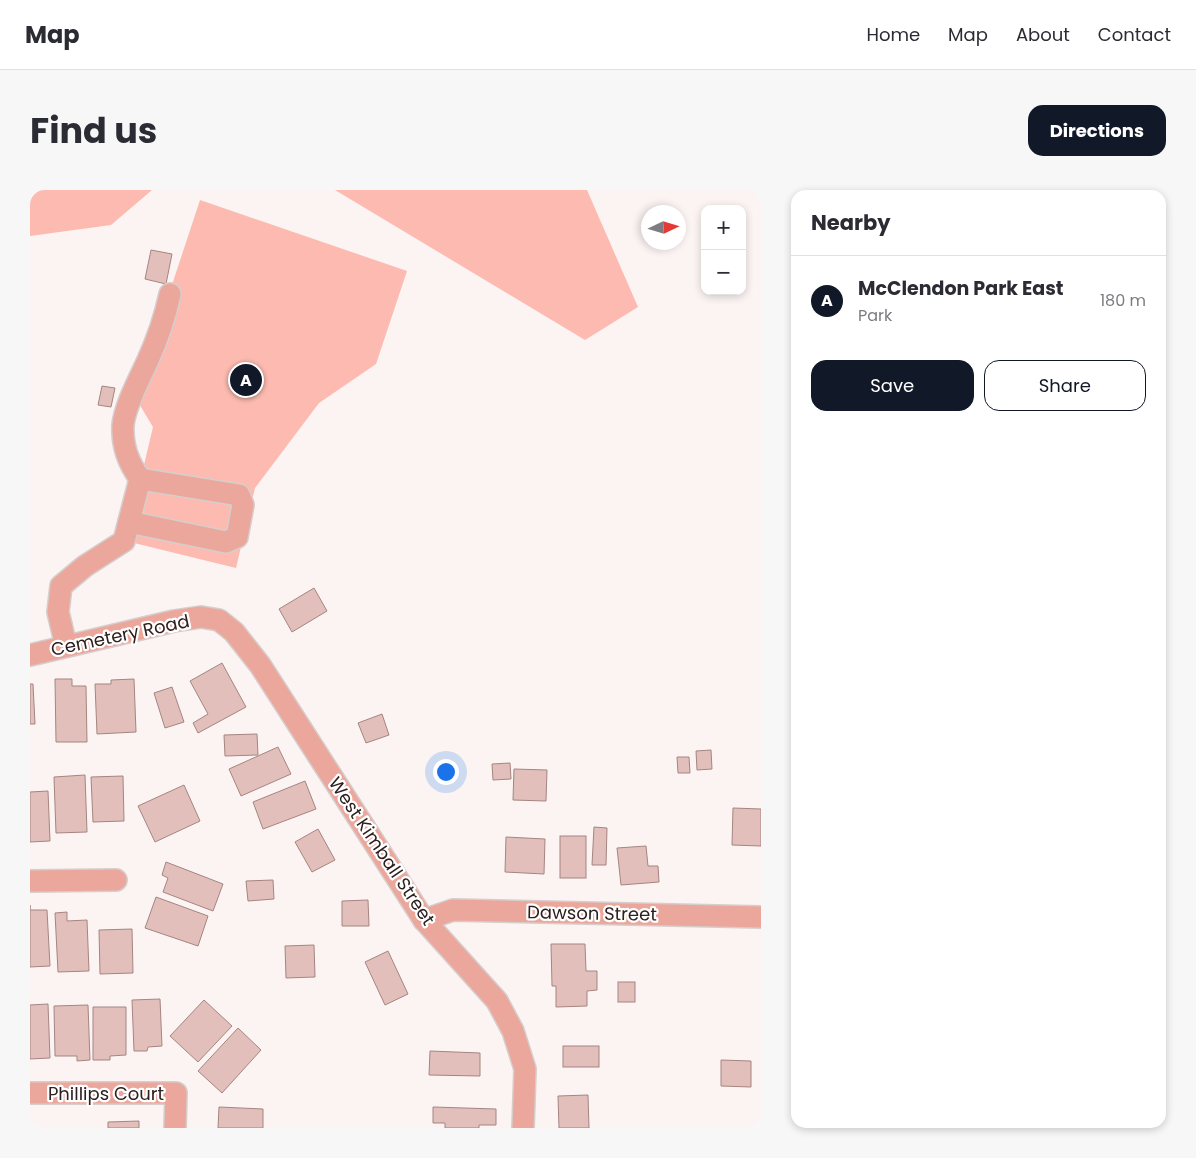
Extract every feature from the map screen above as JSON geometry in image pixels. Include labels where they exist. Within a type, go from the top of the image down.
[{"type":"street","points":[[129,522],[226,542],[237,537],[243,505],[239,494],[140,479],[128,462],[123,423],[136,385],[163,324],[170,294]]},
{"type":"street","points":[[66,646],[58,612],[61,586],[84,566],[124,541],[140,479]]},
{"type":"street","name":"Cemetery Road","points":[[30,655],[174,621],[200,617],[210,619]]},
{"type":"street","name":"West Kimball Street","points":[[210,619],[219,620],[234,632],[260,665],[424,920],[497,1001],[513,1030],[525,1069],[523,1128]]},
{"type":"street","points":[[30,882],[116,880]]},
{"type":"street","name":"Dawson Street","points":[[424,920],[453,910],[761,917]]},
{"type":"street","name":"Phillips Court","points":[[30,1093],[176,1093],[175,1128]]},
{"type":"shaded area","points":[[30,190],[152,190],[111,225],[30,236]]},
{"type":"shaded area","points":[[335,190],[587,190],[638,307],[585,340]]},
{"type":"shaded area","points":[[200,200],[407,271],[376,364],[319,403],[255,488],[236,568],[126,541],[153,427],[135,397]]},
{"type":"building","points":[[151,250],[172,254],[166,284],[145,279]]},
{"type":"building","points":[[102,386],[115,388],[111,407],[98,405]]},
{"type":"building","points":[[314,588],[327,611],[292,632],[279,609]]},
{"type":"building","points":[[222,663],[246,707],[198,733],[193,723],[208,714],[190,681]]},
{"type":"building","points":[[55,679],[72,679],[72,686],[86,686],[87,742],[56,742]]},
{"type":"building","points":[[134,679],[136,732],[97,734],[95,684],[111,684],[111,680]]},
{"type":"building","points":[[30,684],[33,684],[35,724],[30,724]]},
{"type":"building","points":[[172,687],[184,722],[165,728],[154,693]]},
{"type":"building","points":[[382,714],[389,735],[366,743],[358,723]]},
{"type":"building","points":[[257,734],[258,755],[225,756],[224,735]]},
{"type":"building","points":[[278,747],[291,774],[241,796],[229,769]]},
{"type":"building","points":[[711,750],[712,769],[697,770],[696,751]]},
{"type":"building","points":[[677,757],[689,757],[690,773],[678,773]]},
{"type":"building","points":[[510,763],[511,779],[493,780],[492,764]]},
{"type":"building","points":[[514,769],[547,770],[546,801],[513,800]]},
{"type":"building","points":[[85,775],[87,832],[56,833],[54,777]]},
{"type":"building","points":[[123,776],[124,821],[93,822],[91,777]]},
{"type":"building","points":[[305,781],[316,809],[263,829],[253,802]]},
{"type":"building","points":[[184,785],[200,821],[155,842],[138,806]]},
{"type":"building","points":[[48,791],[50,841],[30,842],[30,792]]},
{"type":"building","points":[[733,808],[761,809],[761,846],[732,845]]},
{"type":"building","points":[[594,827],[607,828],[606,865],[592,865]]},
{"type":"building","points":[[318,829],[335,860],[312,872],[295,842]]},
{"type":"building","points":[[560,836],[586,836],[586,878],[560,878]]},
{"type":"building","points":[[506,837],[545,839],[544,874],[505,872]]},
{"type":"building","points":[[646,846],[648,866],[658,866],[659,882],[621,885],[617,848]]},
{"type":"building","points":[[166,862],[223,884],[213,911],[163,892],[168,878],[162,875]]},
{"type":"building","points":[[273,880],[274,899],[248,901],[246,881]]},
{"type":"building","points":[[156,897],[208,916],[198,946],[145,928]]},
{"type":"building","points":[[368,900],[369,926],[342,926],[342,901]]},
{"type":"building","points":[[30,910],[47,910],[50,966],[30,967]]},
{"type":"building","points":[[67,912],[67,921],[87,920],[89,971],[58,972],[55,913]]},
{"type":"building","points":[[132,929],[133,973],[100,974],[99,930]]},
{"type":"building","points":[[551,944],[585,944],[586,971],[597,971],[597,990],[587,991],[587,1006],[556,1007],[556,986],[552,986]]},
{"type":"building","points":[[314,945],[315,977],[286,978],[285,946]]},
{"type":"building","points":[[388,951],[408,994],[385,1005],[365,962]]},
{"type":"building","points":[[618,982],[635,982],[635,1002],[618,1002]]},
{"type":"building","points":[[160,999],[162,1046],[148,1047],[147,1051],[134,1051],[132,1000]]},
{"type":"building","points":[[204,1000],[232,1026],[198,1062],[170,1036]]},
{"type":"building","points":[[48,1004],[50,1058],[30,1059],[30,1005]]},
{"type":"building","points":[[88,1005],[90,1060],[77,1061],[77,1056],[55,1056],[54,1006]]},
{"type":"building","points":[[93,1007],[126,1007],[126,1055],[110,1056],[110,1060],[93,1060]]},
{"type":"building","points":[[238,1028],[261,1050],[222,1093],[198,1071]]},
{"type":"building","points":[[563,1046],[599,1046],[599,1067],[563,1067]]},
{"type":"building","points":[[430,1051],[480,1053],[480,1076],[429,1075]]},
{"type":"building","points":[[721,1060],[751,1061],[751,1087],[721,1086]]},
{"type":"building","points":[[588,1095],[589,1128],[559,1128],[558,1096]]},
{"type":"building","points":[[219,1107],[263,1109],[263,1128],[218,1128]]},
{"type":"building","points":[[433,1107],[496,1109],[496,1125],[479,1125],[479,1128],[445,1128],[445,1123],[433,1123]]},
{"type":"building","points":[[139,1121],[139,1128],[108,1128],[108,1122]]},
{"type":"place","name":"McClendon Park East","points":[[246,380]]}]
